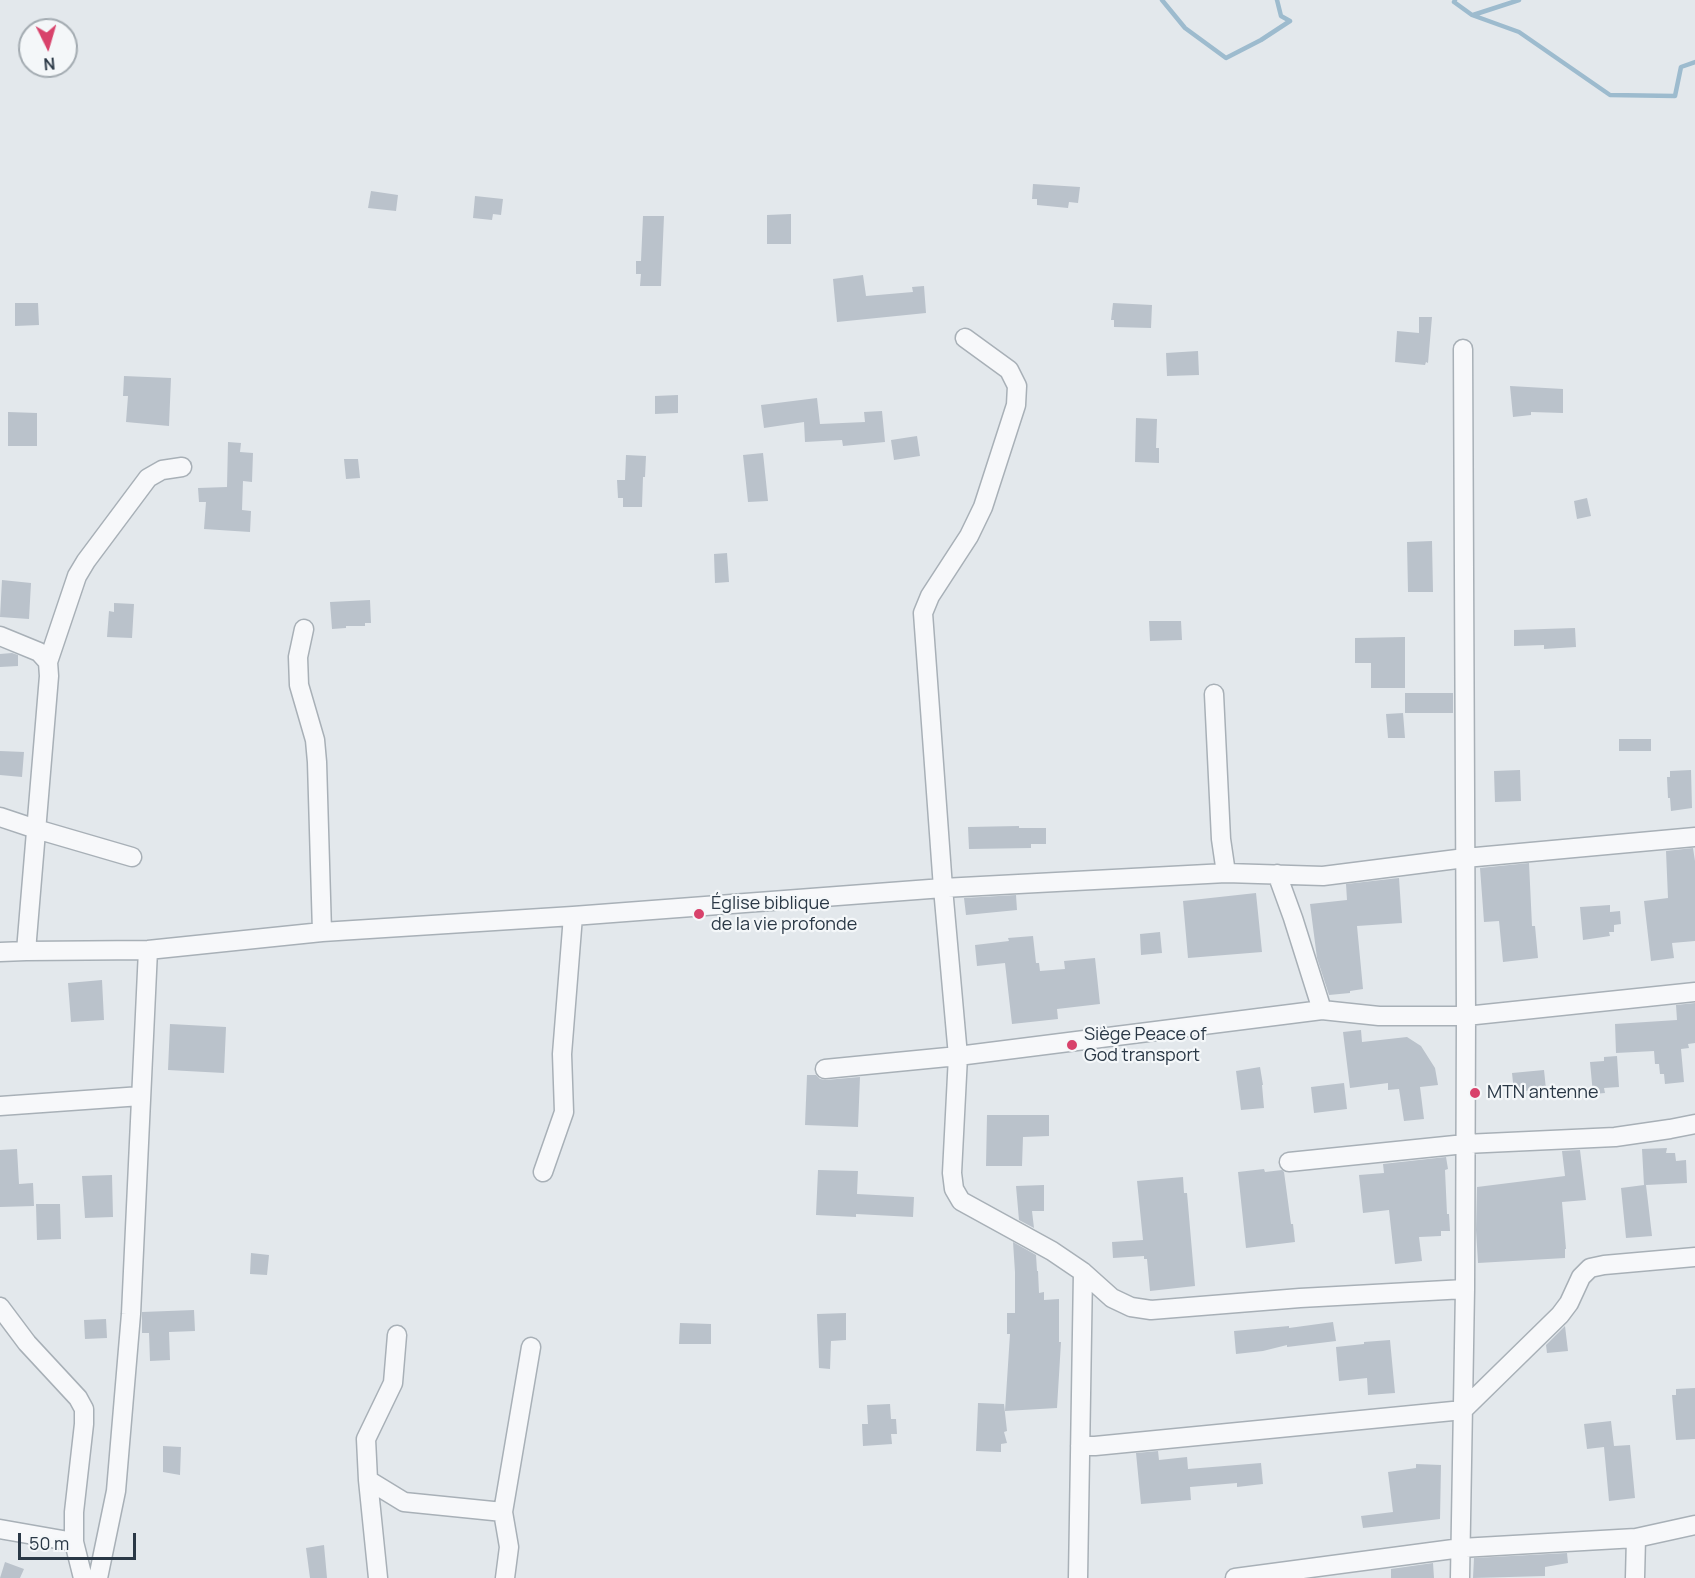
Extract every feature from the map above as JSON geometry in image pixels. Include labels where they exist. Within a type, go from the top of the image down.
[{"type":"street","points":[[965,338],[1009,370],[1017,386],[1016,405],[983,507],[969,536],[930,596],[924,613],[943,888],[958,1056],[952,1173],[954,1189],[961,1201],[1052,1251],[1083,1272],[1112,1298],[1131,1307],[1151,1310],[1300,1298],[1465,1289]]},
{"type":"street","points":[[1461,1578],[1466,1016],[1463,349]]},
{"type":"street","points":[[26,951],[49,676],[48,662],[77,576],[86,561],[148,478],[162,470],[182,467]]},
{"type":"street","points":[[304,629],[298,657],[299,685],[315,740],[322,933]]},
{"type":"street","points":[[0,636],[39,652],[48,662]]},
{"type":"street","points":[[1214,694],[1221,839],[1226,873]]},
{"type":"street","points":[[0,817],[132,857]]},
{"type":"street","points":[[0,952],[148,950],[322,933],[943,888],[1226,873],[1323,876],[1465,858],[1695,837]]},
{"type":"street","points":[[1277,874],[1322,1011]]},
{"type":"street","points":[[543,1172],[564,1112],[562,1054],[573,916]]},
{"type":"street","points":[[98,1578],[116,1491],[131,1314],[148,950]]},
{"type":"street","points":[[825,1069],[958,1056],[1322,1011],[1379,1017],[1466,1016],[1695,992]]},
{"type":"street","points":[[0,1106],[141,1096]]},
{"type":"street","points":[[1289,1162],[1465,1144],[1615,1137],[1695,1124]]},
{"type":"street","points":[[1080,1446],[1463,1410],[1560,1315],[1569,1303],[1581,1277],[1590,1268],[1695,1257]]},
{"type":"street","points":[[1078,1578],[1083,1272]]},
{"type":"street","points":[[0,1307],[27,1343],[78,1398],[84,1409],[74,1512],[74,1542],[83,1578]]},
{"type":"street","points":[[378,1578],[366,1439],[393,1383],[397,1335]]},
{"type":"street","points":[[505,1578],[509,1547],[503,1512],[531,1347]]},
{"type":"street","points":[[368,1480],[404,1502],[503,1512]]},
{"type":"street","points":[[1235,1578],[1326,1572],[1461,1548],[1636,1538],[1695,1525]]},
{"type":"street","points":[[0,1529],[74,1542]]},
{"type":"street","points":[[1635,1578],[1636,1538]]},
{"type":"building","points":[[1033,184],[1080,187],[1078,203],[1069,202],[1068,208],[1037,205],[1037,199],[1032,199]]},
{"type":"building","points":[[371,191],[398,195],[396,211],[368,208]]},
{"type":"building","points":[[475,196],[503,199],[501,215],[493,214],[492,220],[473,218]]},
{"type":"building","points":[[791,214],[791,244],[767,244],[767,215]]},
{"type":"building","points":[[643,216],[664,216],[661,286],[640,286],[641,274],[636,274],[636,261],[641,261]]},
{"type":"building","points":[[863,275],[866,296],[913,292],[912,287],[924,286],[926,313],[837,322],[833,279]]},
{"type":"building","points":[[15,303],[38,303],[39,325],[15,326]]},
{"type":"building","points":[[1113,303],[1152,305],[1151,328],[1114,327],[1114,320],[1111,320]]},
{"type":"building","points":[[1419,317],[1432,317],[1428,363],[1426,362],[1425,365],[1395,362],[1397,331],[1419,333]]},
{"type":"building","points":[[1198,351],[1199,375],[1167,376],[1166,353]]},
{"type":"building","points":[[124,376],[171,378],[169,426],[126,422],[128,396],[123,396]]},
{"type":"building","points":[[1510,386],[1563,389],[1563,413],[1531,412],[1531,415],[1513,417]]},
{"type":"building","points":[[678,395],[678,413],[655,414],[655,396]]},
{"type":"building","points":[[817,398],[820,424],[865,422],[864,412],[882,411],[885,442],[843,446],[842,440],[805,442],[804,422],[764,428],[761,405]]},
{"type":"building","points":[[8,412],[37,413],[37,446],[8,446]]},
{"type":"building","points":[[1136,418],[1157,419],[1156,448],[1159,448],[1159,463],[1135,462]]},
{"type":"building","points":[[917,436],[920,456],[894,460],[891,440]]},
{"type":"building","points":[[228,442],[241,443],[240,452],[253,453],[252,482],[243,481],[242,510],[251,511],[250,532],[204,529],[206,502],[199,502],[198,488],[227,487]]},
{"type":"building","points":[[763,453],[768,501],[748,502],[743,455]]},
{"type":"building","points":[[626,455],[646,456],[642,507],[623,507],[623,498],[618,498],[617,480],[625,480]]},
{"type":"building","points":[[344,459],[358,459],[360,478],[346,479]]},
{"type":"building","points":[[1587,498],[1591,516],[1577,519],[1574,501]]},
{"type":"building","points":[[1432,541],[1433,592],[1408,592],[1407,542]]},
{"type":"building","points":[[727,553],[729,582],[715,583],[714,554]]},
{"type":"building","points":[[2,580],[31,583],[29,619],[0,617]]},
{"type":"building","points":[[370,600],[371,623],[365,623],[365,626],[332,629],[330,602]]},
{"type":"building","points":[[114,603],[134,604],[132,638],[107,637],[109,611],[114,612]]},
{"type":"building","points":[[1149,621],[1181,621],[1182,640],[1150,641]]},
{"type":"building","points":[[1575,628],[1576,647],[1544,649],[1544,645],[1514,646],[1514,630]]},
{"type":"building","points":[[1405,637],[1405,688],[1371,688],[1371,663],[1355,663],[1355,638]]},
{"type":"building","points":[[0,654],[18,655],[18,666],[0,667]]},
{"type":"building","points":[[1405,693],[1453,693],[1453,713],[1405,713]]},
{"type":"building","points":[[1403,713],[1405,738],[1388,738],[1386,714]]},
{"type":"building","points":[[1619,739],[1651,739],[1651,751],[1619,751]]},
{"type":"building","points":[[0,751],[24,752],[22,777],[0,775]]},
{"type":"building","points":[[1520,770],[1521,801],[1495,802],[1494,771]]},
{"type":"building","points":[[1691,770],[1692,808],[1671,811],[1667,777],[1670,777],[1670,771]]},
{"type":"building","points":[[1019,826],[1019,828],[1046,828],[1046,844],[1031,844],[1031,848],[969,849],[968,827]]},
{"type":"building","points":[[1693,848],[1695,941],[1672,943],[1674,958],[1651,961],[1644,901],[1668,898],[1666,851]]},
{"type":"building","points":[[1529,863],[1532,926],[1535,926],[1538,958],[1503,962],[1499,921],[1484,922],[1480,868]]},
{"type":"building","points":[[1399,878],[1402,923],[1357,926],[1363,989],[1329,995],[1317,958],[1310,904],[1347,900],[1346,884]]},
{"type":"building","points":[[1256,893],[1262,952],[1188,958],[1183,901]]},
{"type":"building","points":[[1016,895],[1017,910],[966,915],[964,898]]},
{"type":"building","points":[[1610,905],[1610,912],[1620,911],[1621,924],[1614,925],[1614,932],[1609,932],[1610,936],[1583,940],[1580,907]]},
{"type":"building","points":[[1160,932],[1162,953],[1141,955],[1140,934]]},
{"type":"building","points":[[1033,936],[1036,963],[1039,963],[1040,971],[1065,969],[1064,961],[1095,958],[1100,1004],[1057,1009],[1058,1019],[1012,1024],[1005,963],[977,966],[975,945],[1009,941],[1008,938]]},
{"type":"building","points":[[102,980],[104,1020],[71,1022],[68,983]]},
{"type":"building","points":[[1695,1003],[1695,1043],[1688,1044],[1689,1048],[1681,1049],[1684,1082],[1665,1084],[1664,1074],[1660,1074],[1659,1064],[1655,1064],[1654,1051],[1616,1053],[1615,1024],[1677,1020],[1676,1005]]},
{"type":"building","points":[[170,1024],[226,1027],[224,1073],[168,1070]]},
{"type":"building","points":[[1361,1030],[1362,1042],[1407,1037],[1421,1046],[1435,1068],[1438,1085],[1420,1087],[1424,1119],[1404,1121],[1399,1089],[1388,1090],[1388,1083],[1350,1088],[1343,1032]]},
{"type":"building","points":[[1617,1056],[1619,1087],[1604,1088],[1605,1093],[1593,1094],[1590,1062],[1604,1061],[1604,1057]]},
{"type":"building","points":[[1260,1067],[1264,1108],[1241,1110],[1236,1071]]},
{"type":"building","points":[[1544,1070],[1546,1089],[1514,1092],[1512,1073]]},
{"type":"building","points":[[807,1075],[816,1075],[826,1080],[860,1077],[858,1127],[805,1125]]},
{"type":"building","points":[[1344,1083],[1347,1109],[1314,1113],[1311,1087]]},
{"type":"building","points":[[987,1115],[1049,1115],[1049,1136],[1023,1137],[1022,1166],[986,1166]]},
{"type":"building","points":[[1667,1148],[1666,1153],[1675,1153],[1676,1161],[1686,1160],[1687,1183],[1646,1185],[1652,1236],[1626,1238],[1621,1188],[1644,1185],[1642,1149]]},
{"type":"building","points":[[17,1149],[19,1184],[33,1183],[34,1206],[0,1207],[0,1150]]},
{"type":"building","points":[[1580,1150],[1586,1200],[1562,1202],[1565,1258],[1478,1263],[1477,1187],[1565,1176],[1562,1151]]},
{"type":"building","points":[[1446,1157],[1447,1214],[1449,1214],[1450,1231],[1441,1231],[1441,1236],[1419,1237],[1422,1261],[1395,1264],[1389,1210],[1363,1213],[1359,1175],[1384,1173],[1383,1164]]},
{"type":"building","points":[[1264,1169],[1265,1172],[1282,1170],[1284,1172],[1295,1242],[1246,1248],[1238,1172]]},
{"type":"building","points":[[818,1170],[858,1171],[857,1194],[914,1197],[913,1217],[856,1214],[856,1217],[816,1215]]},
{"type":"building","points":[[112,1175],[113,1217],[85,1218],[82,1176]]},
{"type":"building","points":[[1183,1177],[1184,1193],[1187,1193],[1195,1286],[1150,1291],[1147,1259],[1144,1259],[1144,1256],[1113,1258],[1112,1242],[1143,1240],[1137,1181]]},
{"type":"building","points":[[1044,1185],[1044,1211],[1032,1211],[1034,1228],[1019,1220],[1016,1186]]},
{"type":"building","points":[[36,1204],[60,1204],[61,1239],[37,1240]]},
{"type":"building","points":[[1013,1242],[1036,1255],[1039,1293],[1044,1292],[1044,1300],[1059,1299],[1059,1342],[1061,1342],[1057,1408],[1005,1411],[1010,1334],[1007,1334],[1007,1313],[1015,1313]]},
{"type":"building","points":[[251,1253],[269,1255],[267,1275],[250,1274]]},
{"type":"building","points":[[194,1310],[195,1331],[169,1332],[170,1360],[150,1361],[149,1333],[142,1333],[142,1312]]},
{"type":"building","points":[[846,1313],[846,1340],[831,1341],[830,1369],[819,1368],[817,1314]]},
{"type":"building","points":[[106,1319],[107,1338],[85,1339],[84,1320]]},
{"type":"building","points":[[1333,1322],[1336,1341],[1287,1347],[1287,1345],[1236,1354],[1234,1331],[1289,1326],[1289,1328]]},
{"type":"building","points":[[680,1323],[711,1324],[711,1344],[679,1344]]},
{"type":"building","points":[[1565,1326],[1568,1351],[1547,1353],[1546,1345]]},
{"type":"building","points":[[1390,1340],[1395,1393],[1368,1395],[1367,1378],[1339,1381],[1336,1347]]},
{"type":"building","points":[[1695,1388],[1695,1439],[1676,1440],[1672,1395],[1676,1395],[1676,1389]]},
{"type":"building","points":[[978,1403],[1004,1404],[1007,1431],[1004,1432],[1007,1443],[1001,1444],[1001,1452],[976,1451]]},
{"type":"building","points":[[890,1404],[891,1419],[896,1419],[897,1434],[891,1434],[892,1444],[863,1446],[862,1424],[868,1424],[867,1405]]},
{"type":"building","points":[[1611,1421],[1614,1446],[1630,1445],[1635,1498],[1609,1501],[1604,1447],[1587,1449],[1584,1424]]},
{"type":"building","points":[[163,1446],[181,1447],[180,1475],[163,1472]]},
{"type":"building","points":[[1158,1451],[1159,1460],[1187,1457],[1188,1469],[1261,1463],[1263,1484],[1237,1487],[1237,1483],[1190,1487],[1191,1500],[1141,1504],[1136,1453]]},
{"type":"building","points":[[1416,1464],[1441,1465],[1440,1519],[1363,1528],[1361,1516],[1393,1512],[1388,1472],[1416,1468]]},
{"type":"building","points":[[324,1545],[327,1578],[310,1578],[306,1548]]},
{"type":"building","points":[[1567,1553],[1568,1563],[1545,1567],[1545,1576],[1473,1578],[1474,1558]]},
{"type":"building","points":[[5,1562],[24,1569],[20,1578],[0,1578]]},
{"type":"building","points":[[1433,1563],[1434,1578],[1391,1578],[1391,1569]]},
{"type":"waterway","points":[[1162,0],[1185,28],[1226,58],[1261,40],[1290,21],[1281,16],[1277,0]]},
{"type":"waterway","points":[[1455,0],[1454,2],[1472,15],[1519,32],[1610,95],[1675,96],[1681,67],[1695,62]]},
{"type":"waterway","points":[[1473,15],[1519,0]]},
{"type":"place","name":"Église biblique de la vie profonde","points":[[699,914]]},
{"type":"place","name":"Siège Peace of God transport","points":[[1072,1045]]},
{"type":"place","name":"MTN antenne","points":[[1475,1093]]}]
